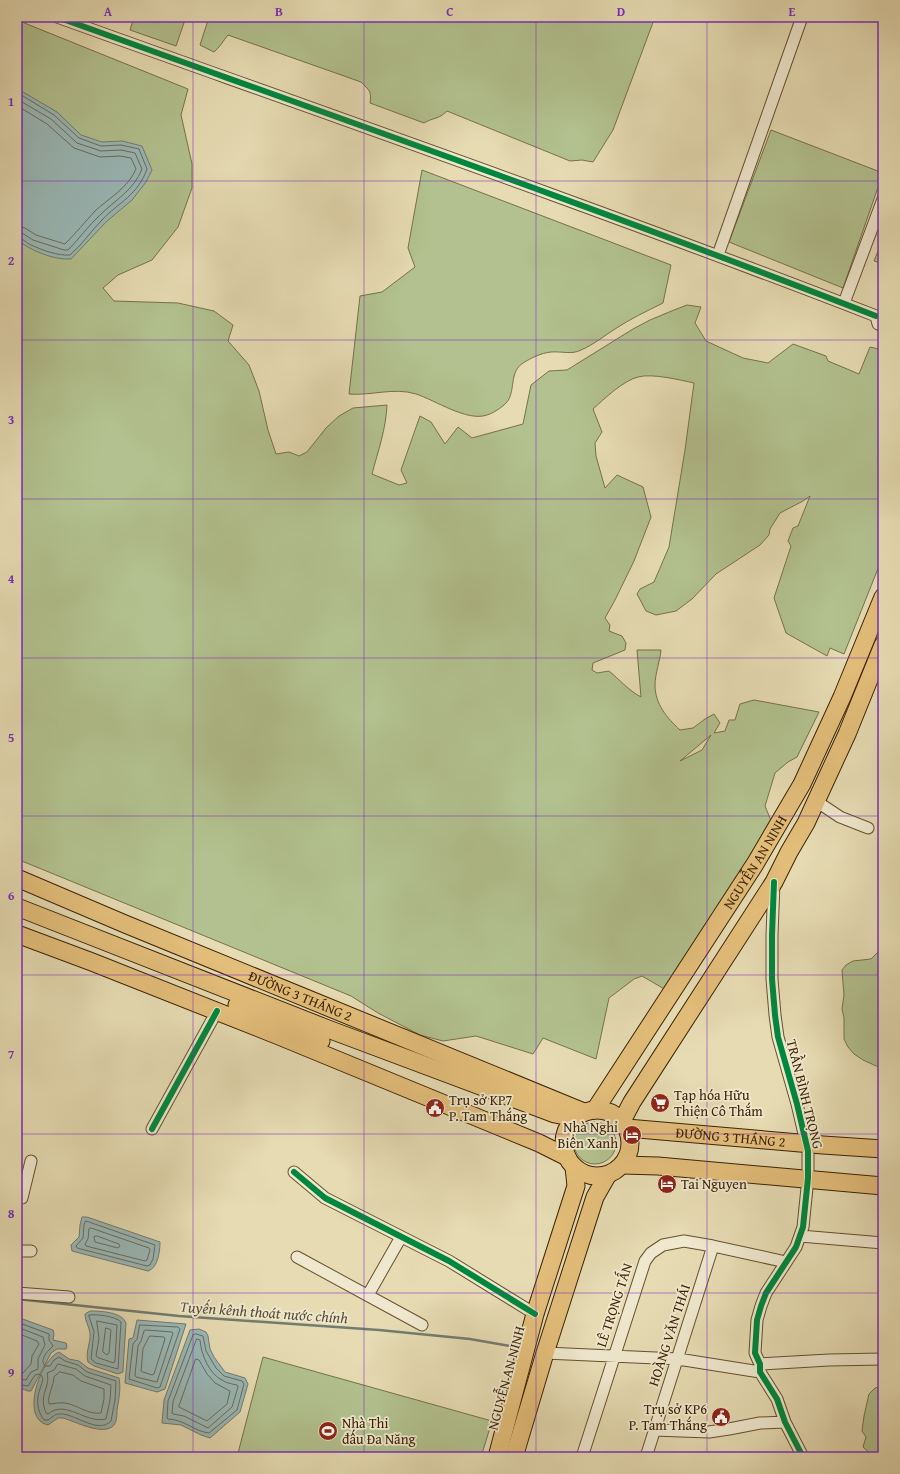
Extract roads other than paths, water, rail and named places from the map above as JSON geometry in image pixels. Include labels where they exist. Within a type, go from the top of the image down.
[{"type":"main road","name":"NGUYỄN AN NINH","points":[[585,1114],[768,843],[802,784],[842,697],[883,597]]},
{"type":"main road","name":"NGUYỄN AN NINH","points":[[626,1128],[632,1102],[774,882],[806,823],[847,734],[883,645]]},
{"type":"main road","points":[[842,697],[860,703]]},
{"type":"main road","points":[[768,843],[789,852]]},
{"type":"main road","points":[[755,864],[774,882]]},
{"type":"main road","name":"ĐƯỜNG 3 THÁNG 2","points":[[17,878],[100,914],[585,1114]]},
{"type":"main road","name":"ĐƯỜNG 3 THÁNG 2","points":[[17,907],[328,1029],[555,1114],[585,1114]]},
{"type":"main road","points":[[17,919],[216,996],[568,1156]]},
{"type":"main road","points":[[17,934],[216,1011],[539,1142],[568,1156],[584,1174],[595,1177],[607,1176],[616,1172],[626,1160],[631,1145],[626,1128],[615,1115],[605,1111],[585,1114],[569,1126],[565,1135],[568,1156]]},
{"type":"main road","name":"ĐƯỜNG 3 THÁNG 2","points":[[626,1128],[808,1160],[883,1177]]},
{"type":"main road","name":"ĐƯỜNG 3 THÁNG 2","points":[[808,1160],[883,1149]]},
{"type":"main road","name":"NGUYỄN AN NINH","points":[[497,1457],[535,1314],[576,1186],[568,1156]]},
{"type":"main road","name":"ĐƯỜNG 3 THÁNG 2","points":[[626,1160],[658,1166],[883,1157]]},
{"type":"main road","name":"ĐƯỜNG 3 THÁNG 2","points":[[808,1160],[883,1186]]},
{"type":"main road","name":"NGUYỄN AN NINH","points":[[514,1457],[545,1353],[595,1197],[607,1176]]},
{"type":"street","points":[[57,17],[718,255],[844,304],[879,314],[878,324],[883,326]]},
{"type":"street","points":[[718,255],[802,17]]},
{"type":"street","points":[[844,304],[883,199]]},
{"type":"street","points":[[816,801],[840,817],[868,828]]},
{"type":"street","name":"TRẦN BÌNH TRỌNG","points":[[774,882],[772,935],[775,1015],[778,1037],[797,1104],[808,1160],[803,1227],[796,1247],[766,1293],[761,1306],[757,1320],[755,1353],[760,1368],[777,1399],[785,1422],[803,1457]]},
{"type":"street","points":[[152,1128],[216,1011]]},
{"type":"street","points":[[17,1199],[22,1198],[31,1161]]},
{"type":"street","points":[[294,1172],[325,1198],[450,1261],[535,1314]]},
{"type":"street","points":[[800,1236],[883,1243]]},
{"type":"street","points":[[368,1295],[401,1237]]},
{"type":"street","name":"LÊ TRỌNG TẤN","points":[[582,1457],[613,1356],[645,1261],[651,1253],[663,1245],[684,1241],[786,1262]]},
{"type":"street","name":"HOÀNG VĂN THÁI","points":[[646,1457],[713,1246]]},
{"type":"street","points":[[17,1251],[31,1251]]},
{"type":"street","points":[[297,1257],[422,1325]]},
{"type":"street","points":[[17,1294],[69,1297]]},
{"type":"street","points":[[545,1353],[678,1359],[760,1368],[829,1360],[883,1358]]},
{"type":"street","points":[[654,1430],[709,1432],[760,1423],[785,1422]]},
{"type":"water","points":[[23,92],[57,112],[81,135],[102,142],[122,141],[142,146],[152,170],[146,182],[132,200],[106,222],[71,259],[57,258],[43,254],[29,248],[17,240],[17,93]]},
{"type":"water","points":[[82,1217],[87,1217],[160,1242],[159,1254],[156,1263],[148,1271],[72,1251],[71,1245],[79,1237]]},
{"type":"water","points":[[90,1311],[116,1314],[124,1319],[126,1323],[123,1372],[118,1374],[94,1366],[88,1362],[87,1355],[90,1333],[85,1314]]},
{"type":"water","points":[[17,1317],[53,1330],[53,1340],[66,1343],[67,1347],[66,1349],[57,1349],[51,1353],[31,1391],[17,1387]]},
{"type":"water","points":[[137,1320],[186,1324],[165,1389],[157,1392],[125,1383],[129,1339],[133,1338]]},
{"type":"water","points":[[199,1329],[206,1332],[210,1349],[225,1372],[245,1378],[248,1384],[240,1412],[210,1438],[181,1425],[162,1423],[164,1400],[190,1330]]},
{"type":"water","points":[[59,1352],[69,1359],[79,1361],[88,1368],[119,1378],[120,1390],[114,1425],[109,1428],[96,1429],[63,1418],[58,1418],[48,1425],[39,1420],[35,1412],[34,1401],[36,1389],[46,1366],[52,1357]]},
{"type":"waterway","name":"Tuyến kênh thoát nước chính","points":[[17,1299],[179,1316],[379,1330],[470,1339],[510,1346]]},
{"type":"place","name":"Tạp hóa Hữu Thiện Cô Thắm","points":[[660,1103]]},
{"type":"place","name":"Trụ sở KP7 P. Tam Thắng","points":[[435,1108]]},
{"type":"place","name":"Nhà Nghỉ Biển Xanh","points":[[632,1135]]},
{"type":"place","name":"Tai Nguyen","points":[[667,1184]]},
{"type":"place","name":"Trụ sở KP6 P. Tam Thắng","points":[[721,1417]]},
{"type":"place","name":"Nhà Thi đấu Đa Năng","points":[[328,1431]]}]
